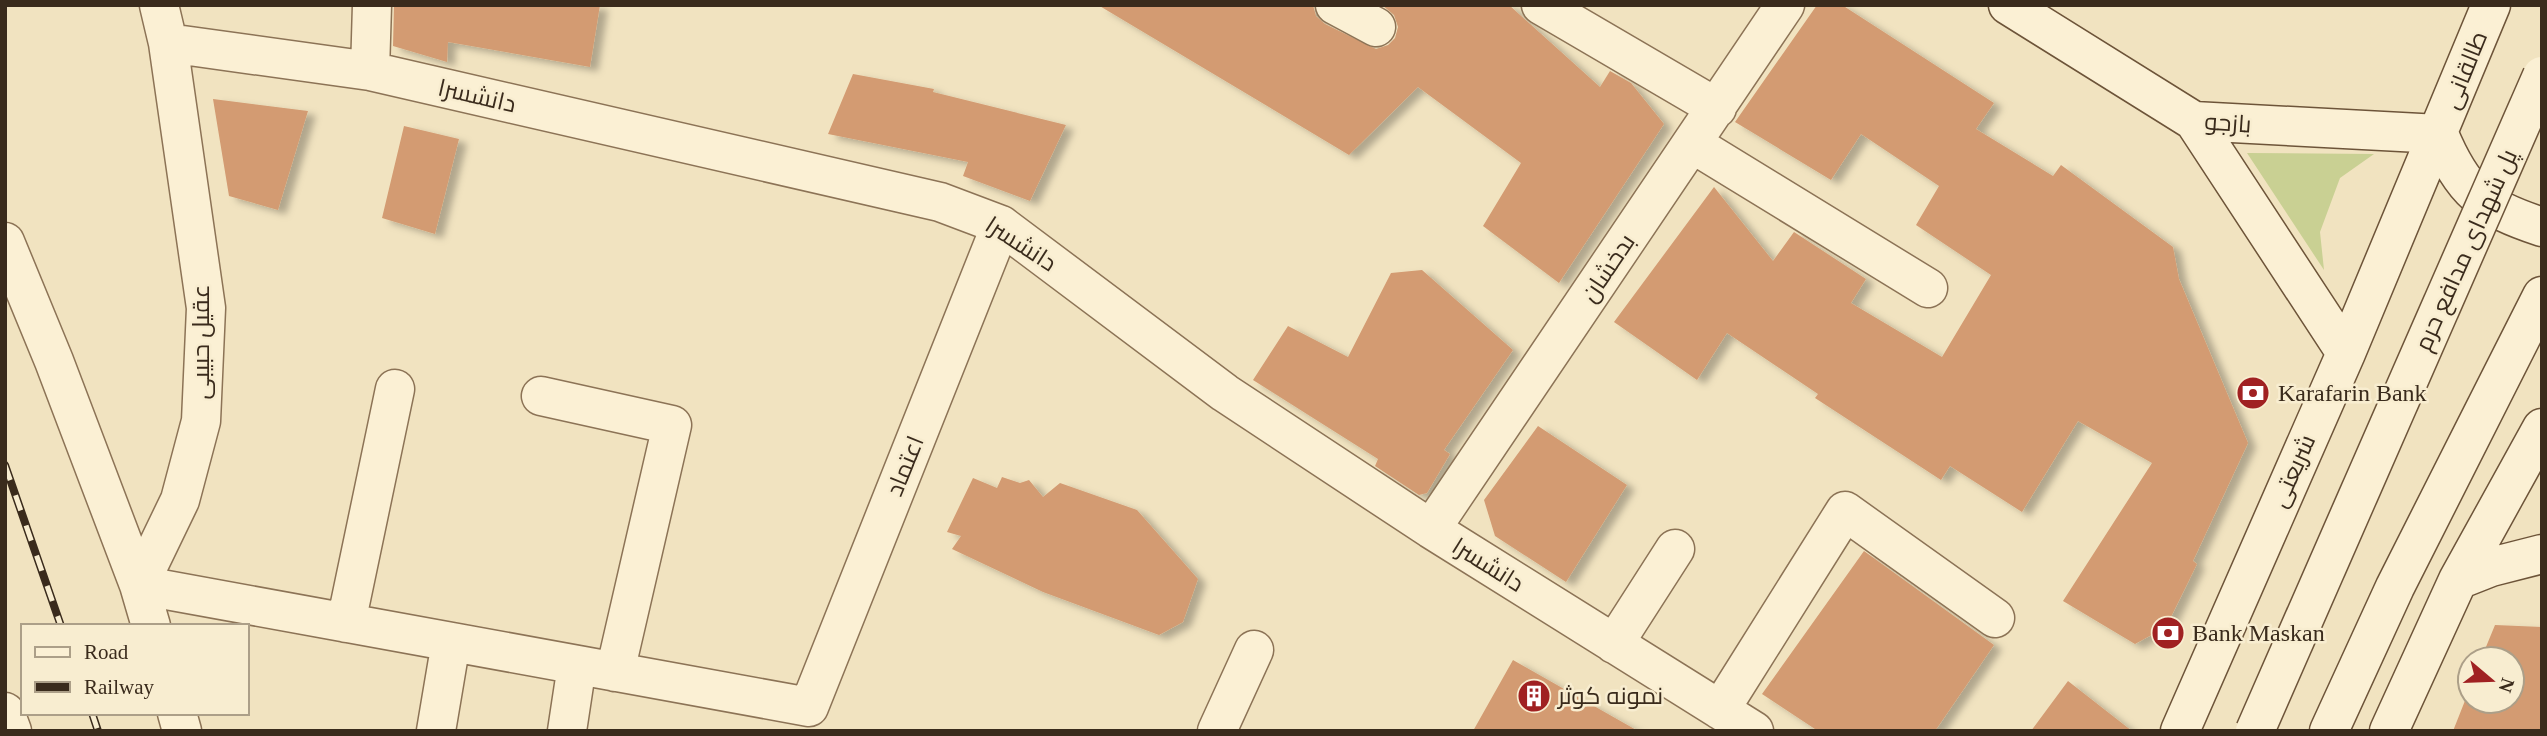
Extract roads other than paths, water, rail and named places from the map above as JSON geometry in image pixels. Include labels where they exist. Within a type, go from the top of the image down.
[{"type":"street","name":"عقیل حبیبی","points":[[139,585],[180,500],[201,421],[206,308],[168,43],[159,5]]},
{"type":"street","points":[[370,71],[372,5]]},
{"type":"street","points":[[1335,5],[1376,27]]},
{"type":"street","points":[[1541,5],[1717,108]]},
{"type":"street","name":"بدخشان","points":[[1431,529],[1785,5]]},
{"type":"street","name":"بازجو","points":[[2008,5],[2194,121],[2439,134]]},
{"type":"street","name":"طالقانی","points":[[2439,134],[2491,5]]},
{"type":"street","name":"دانشسرا","points":[[168,43],[370,71],[940,202],[1001,225],[1225,393],[1431,529],[1754,731]]},
{"type":"street","name":"پل شهدای مدافع حرم","points":[[2255,731],[2542,76]]},
{"type":"street","points":[[2194,121],[2346,353]]},
{"type":"street","points":[[2439,134],[2453,168],[2472,193],[2508,216],[2542,227]]},
{"type":"street","name":"شریعتی","points":[[2180,731],[2439,134]]},
{"type":"street","points":[[1693,144],[1928,288]]},
{"type":"street","name":"اعتماد","points":[[615,672],[809,708],[1001,225]]},
{"type":"street","points":[[5,242],[139,585],[150,624]]},
{"type":"street","points":[[2329,731],[2395,587],[2542,296]]},
{"type":"street","points":[[346,623],[395,389]]},
{"type":"street","points":[[139,585],[615,672],[672,425],[541,396]]},
{"type":"street","points":[[2389,731],[2458,580],[2542,428]]},
{"type":"street","points":[[1720,710],[1845,511],[1995,618]]},
{"type":"street","points":[[1614,644],[1675,549]]},
{"type":"street","points":[[2458,580],[2491,567],[2542,554]]},
{"type":"street","points":[[436,731],[451,642]]},
{"type":"street","points":[[1217,731],[1254,650]]},
{"type":"street","points":[[567,731],[577,665]]},
{"type":"street","points":[[5,712],[12,731]]},
{"type":"railway","points":[[5,465],[60,624]]},
{"type":"railway","points":[[93,715],[98,731]]},
{"type":"place","name":"Karafarin Bank","points":[[2253,393]]},
{"type":"place","name":"Bank Maskan","points":[[2168,633]]},
{"type":"place","name":"نمونه کوثر","points":[[1534,696]]}]
